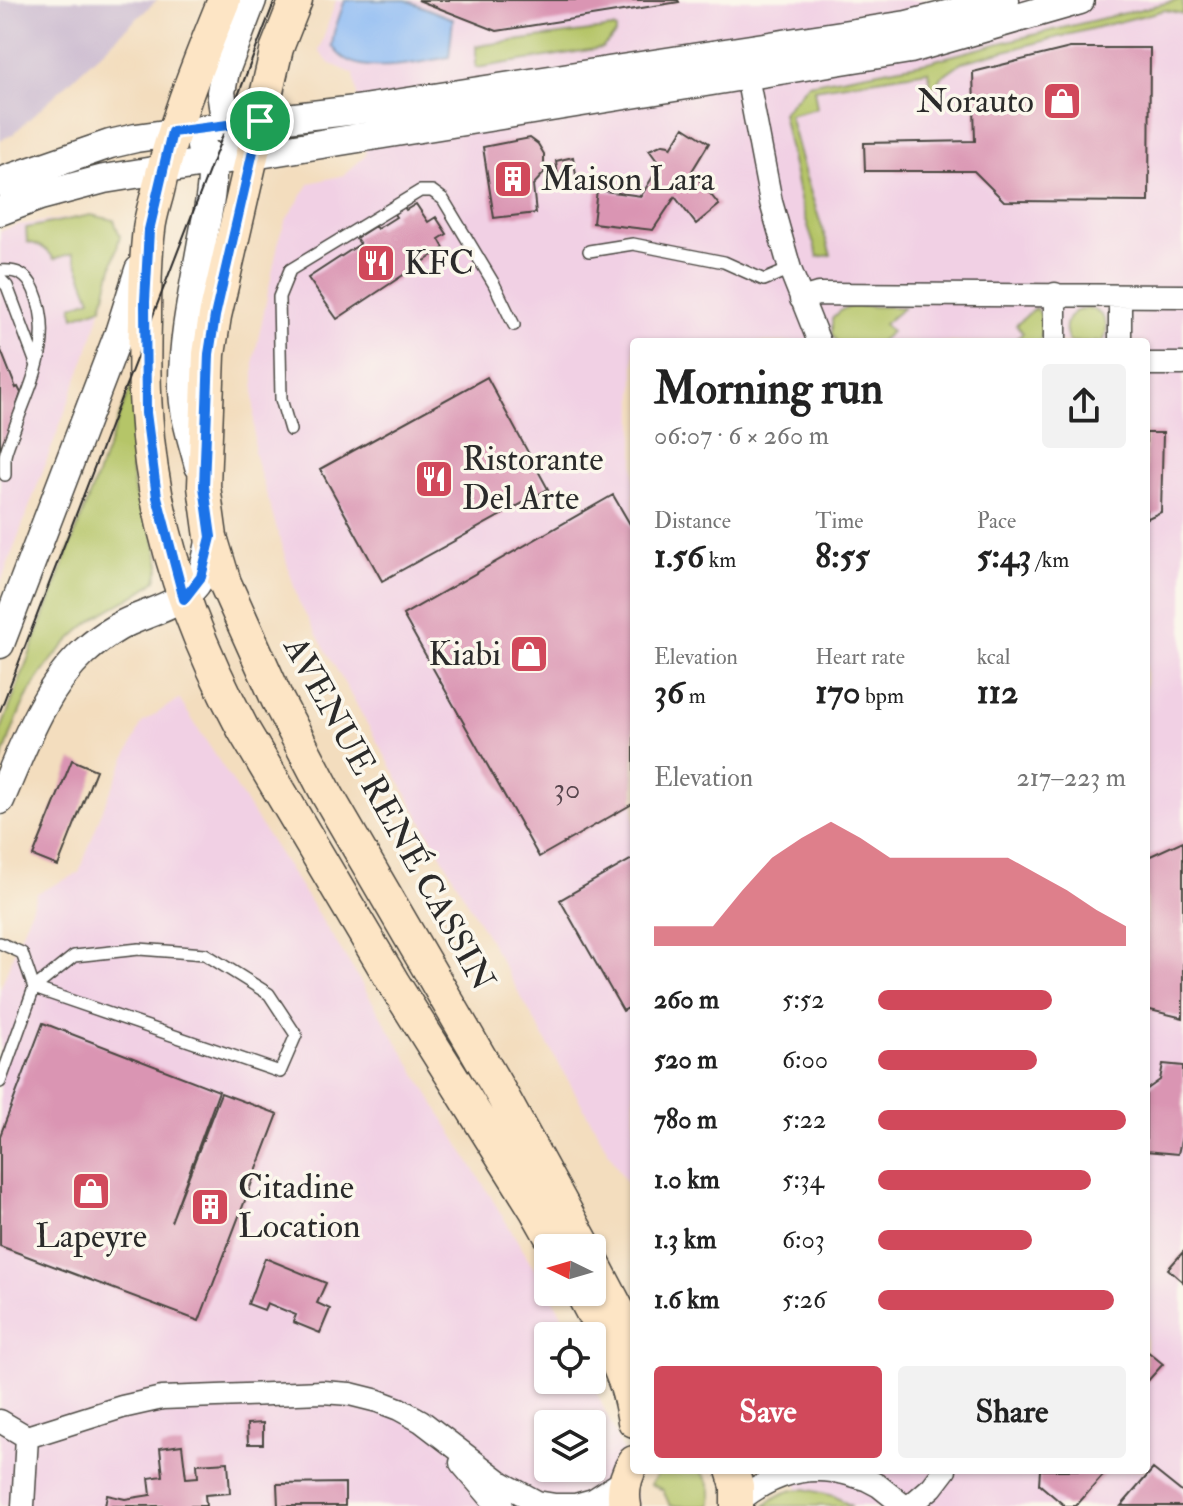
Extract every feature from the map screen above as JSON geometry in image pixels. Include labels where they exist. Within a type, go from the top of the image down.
[{"type":"main road","points":[[224,0],[172,132],[149,230],[145,302],[146,413],[157,497],[184,599],[226,697],[377,956],[549,1234]]},
{"type":"main road","name":"AVENUE RENÉ CASSIN","points":[[296,0],[277,48],[209,354],[204,486],[211,537],[225,583],[247,634],[328,796],[502,1095],[578,1234]]},
{"type":"main road","points":[[606,1287],[630,1332]]},
{"type":"main road","points":[[588,1306],[616,1358],[630,1398]]},
{"type":"main road","points":[[733,1474],[737,1505]]},
{"type":"street","points":[[252,0],[225,71],[221,92],[231,138],[252,157]]},
{"type":"street","points":[[0,182],[110,144],[172,132],[356,110],[907,25],[1005,0]]},
{"type":"street","points":[[0,211],[40,196],[104,179],[910,49],[1080,0]]},
{"type":"street","points":[[747,76],[771,202],[790,269],[817,338]]},
{"type":"street","points":[[172,132],[206,151],[211,162],[210,195],[190,306],[182,385],[186,418],[204,486]]},
{"type":"street","points":[[0,644],[119,333],[135,288],[149,230]]},
{"type":"street","points":[[801,299],[818,294],[1183,296]]},
{"type":"street","points":[[1055,294],[1055,338]]},
{"type":"street","points":[[1120,296],[1120,338]]},
{"type":"street","points":[[1150,364],[1183,364]]},
{"type":"street","points":[[0,800],[57,684],[83,653],[118,627],[184,599],[201,577],[211,537]]},
{"type":"street","points":[[0,1421],[27,1437],[122,1407],[162,1398],[322,1392],[350,1394],[378,1401],[421,1421],[502,1483],[537,1502],[575,1505],[593,1500],[630,1472]]},
{"type":"street","points":[[23,1506],[27,1437]]},
{"type":"street","points":[[445,1439],[468,1473],[502,1506]]},
{"type":"street","points":[[737,1505],[753,1489],[770,1479],[790,1474]]},
{"type":"street","points":[[857,1474],[879,1486],[904,1506]]},
{"type":"street","points":[[910,1506],[942,1474]]},
{"type":"lane","points":[[290,430],[281,399],[279,297],[290,270],[420,191],[432,191],[443,199],[494,284],[514,325]]},
{"type":"lane","points":[[589,251],[633,244],[724,262],[764,280],[790,269]]},
{"type":"lane","points":[[0,271],[22,273],[31,283],[41,314],[43,335],[37,367],[5,455],[5,475]]},
{"type":"lane","points":[[0,279],[7,286],[37,367]]},
{"type":"lane","points":[[0,943],[22,953],[34,988]]},
{"type":"lane","points":[[0,1082],[34,988],[74,956],[139,949],[205,954],[269,994],[296,1035],[280,1072],[34,988]]},
{"type":"shaded area","points":[[0,0],[157,0],[12,135],[0,140]]},
{"type":"shaded area","points":[[336,0],[1183,0],[1183,1506],[804,1506],[793,1474],[1150,1474],[1150,338],[630,338],[630,1190],[299,603],[254,453],[254,359],[280,235],[310,183],[344,175],[366,155],[354,74],[329,63],[319,51]]},
{"type":"shaded area","points":[[91,215],[114,220],[120,236],[90,345],[0,585],[0,231],[17,225]]},
{"type":"shaded area","points":[[179,699],[343,953],[534,1268],[534,1306],[557,1306],[560,1311],[565,1322],[534,1322],[534,1394],[597,1394],[605,1410],[534,1410],[534,1482],[606,1482],[606,1413],[623,1451],[638,1506],[0,1506],[0,989],[37,893],[79,873],[104,806],[142,723]]},
{"type":"green space","points":[[1183,0],[1183,14],[1165,10],[962,62],[941,77],[932,90],[928,71],[814,89],[817,108],[789,115],[831,255],[818,257],[801,204],[782,113],[808,84],[928,62]]},
{"type":"green space","points":[[613,28],[616,34],[602,48],[476,68],[476,46]]},
{"type":"green space","points":[[91,215],[114,220],[120,236],[102,307],[74,317],[72,306],[91,299],[73,253],[54,259],[49,252],[27,242],[26,228]]},
{"type":"green space","points":[[851,306],[904,307],[884,324],[891,332],[884,338],[834,338],[832,319]]},
{"type":"green space","points":[[1035,308],[1042,318],[1041,338],[1017,338],[1023,333],[1016,325]]},
{"type":"green space","points":[[1087,308],[1102,316],[1106,325],[1104,338],[1068,338],[1068,319],[1080,309]]},
{"type":"green space","points":[[132,383],[139,459],[131,468],[135,495],[146,503],[160,565],[156,580],[93,620],[57,654],[24,703],[0,765],[0,733]]},
{"type":"green space","points":[[658,1474],[702,1474],[710,1486],[710,1506],[670,1506],[663,1490],[650,1484]]},
{"type":"green space","points":[[805,1489],[834,1496],[851,1506],[765,1506],[783,1493]]},
{"type":"water","points":[[345,0],[406,0],[453,19],[449,57],[393,66],[351,62],[332,46]]},
{"type":"building","points":[[418,0],[678,0],[679,2],[497,31]]},
{"type":"building","name":"Norauto","points":[[1070,48],[1150,48],[1149,202],[1004,201],[974,171],[865,171],[864,143],[975,141],[973,72]]},
{"type":"building","points":[[684,127],[709,143],[692,171],[719,205],[696,224],[675,197],[653,230],[593,223],[597,190],[641,196],[660,165],[649,150],[663,144],[671,148]]},
{"type":"building","name":"Maison Lara","points":[[530,138],[544,154],[544,173],[533,185],[536,213],[494,218],[483,147]]},
{"type":"building","points":[[573,157],[577,181],[559,184],[556,161]]},
{"type":"building","name":"KFC","points":[[416,204],[428,222],[436,217],[447,234],[439,239],[444,248],[337,319],[308,278],[360,244],[356,238],[396,217],[394,214],[404,207],[406,210]]},
{"type":"building","points":[[0,348],[16,388],[21,393],[2,449],[0,448]]},
{"type":"building","name":"Ristorante Del Arte","points":[[487,377],[548,489],[382,581],[320,469]]},
{"type":"building","points":[[1150,433],[1163,433],[1161,512],[1150,517]]},
{"type":"building","name":"Kiabi","points":[[613,495],[630,524],[630,805],[539,857],[403,615]]},
{"type":"building","points":[[72,760],[96,770],[58,866],[33,856]]},
{"type":"building","points":[[1183,841],[1183,1018],[1150,1010],[1150,856]]},
{"type":"building","points":[[630,860],[630,1007],[623,1011],[560,900]]},
{"type":"building","name":"Lapeyre","points":[[43,1023],[219,1091],[171,1222],[221,1093],[278,1114],[199,1321],[0,1246],[0,1136]]},
{"type":"building","points":[[1163,1064],[1183,1066],[1183,1132],[1178,1154],[1150,1151],[1150,1087],[1160,1080]]},
{"type":"building","points":[[1183,1252],[1183,1282],[1168,1269]]},
{"type":"building","points":[[265,1258],[326,1283],[317,1303],[330,1309],[320,1333],[293,1322],[296,1315],[267,1303],[264,1310],[248,1304]]},
{"type":"building","points":[[1150,1353],[1163,1364],[1150,1379]]},
{"type":"building","points":[[263,1423],[263,1444],[248,1444],[247,1424]]},
{"type":"building","points":[[182,1445],[186,1478],[198,1477],[197,1464],[228,1462],[230,1493],[205,1495],[206,1506],[105,1506],[107,1495],[125,1499],[151,1495],[149,1478],[163,1476],[160,1448]]},
{"type":"building","points":[[1153,1469],[1183,1493],[1183,1506],[1121,1506]]},
{"type":"building","points":[[1040,1474],[1104,1474],[1076,1506],[1065,1506],[1039,1484]]},
{"type":"building","points":[[345,1483],[345,1506],[278,1506],[277,1484]]},
{"type":"tram line","points":[[0,711],[275,0]]},
{"type":"place","name":"Norauto","points":[[1062,101]]},
{"type":"place","name":"Maison Lara","points":[[513,179]]},
{"type":"place","name":"KFC","points":[[376,263]]},
{"type":"place","name":"Ristorante Del Arte","points":[[434,479]]},
{"type":"place","name":"Kiabi","points":[[529,654]]},
{"type":"place","name":"Lapeyre","points":[[91,1191]]},
{"type":"place","name":"Citadine Location","points":[[210,1207]]},
{"type":"route","points":[[260,121],[209,354],[204,486],[211,537],[201,577],[184,599],[157,497],[146,413],[145,302],[149,230],[172,132],[260,121]]}]
